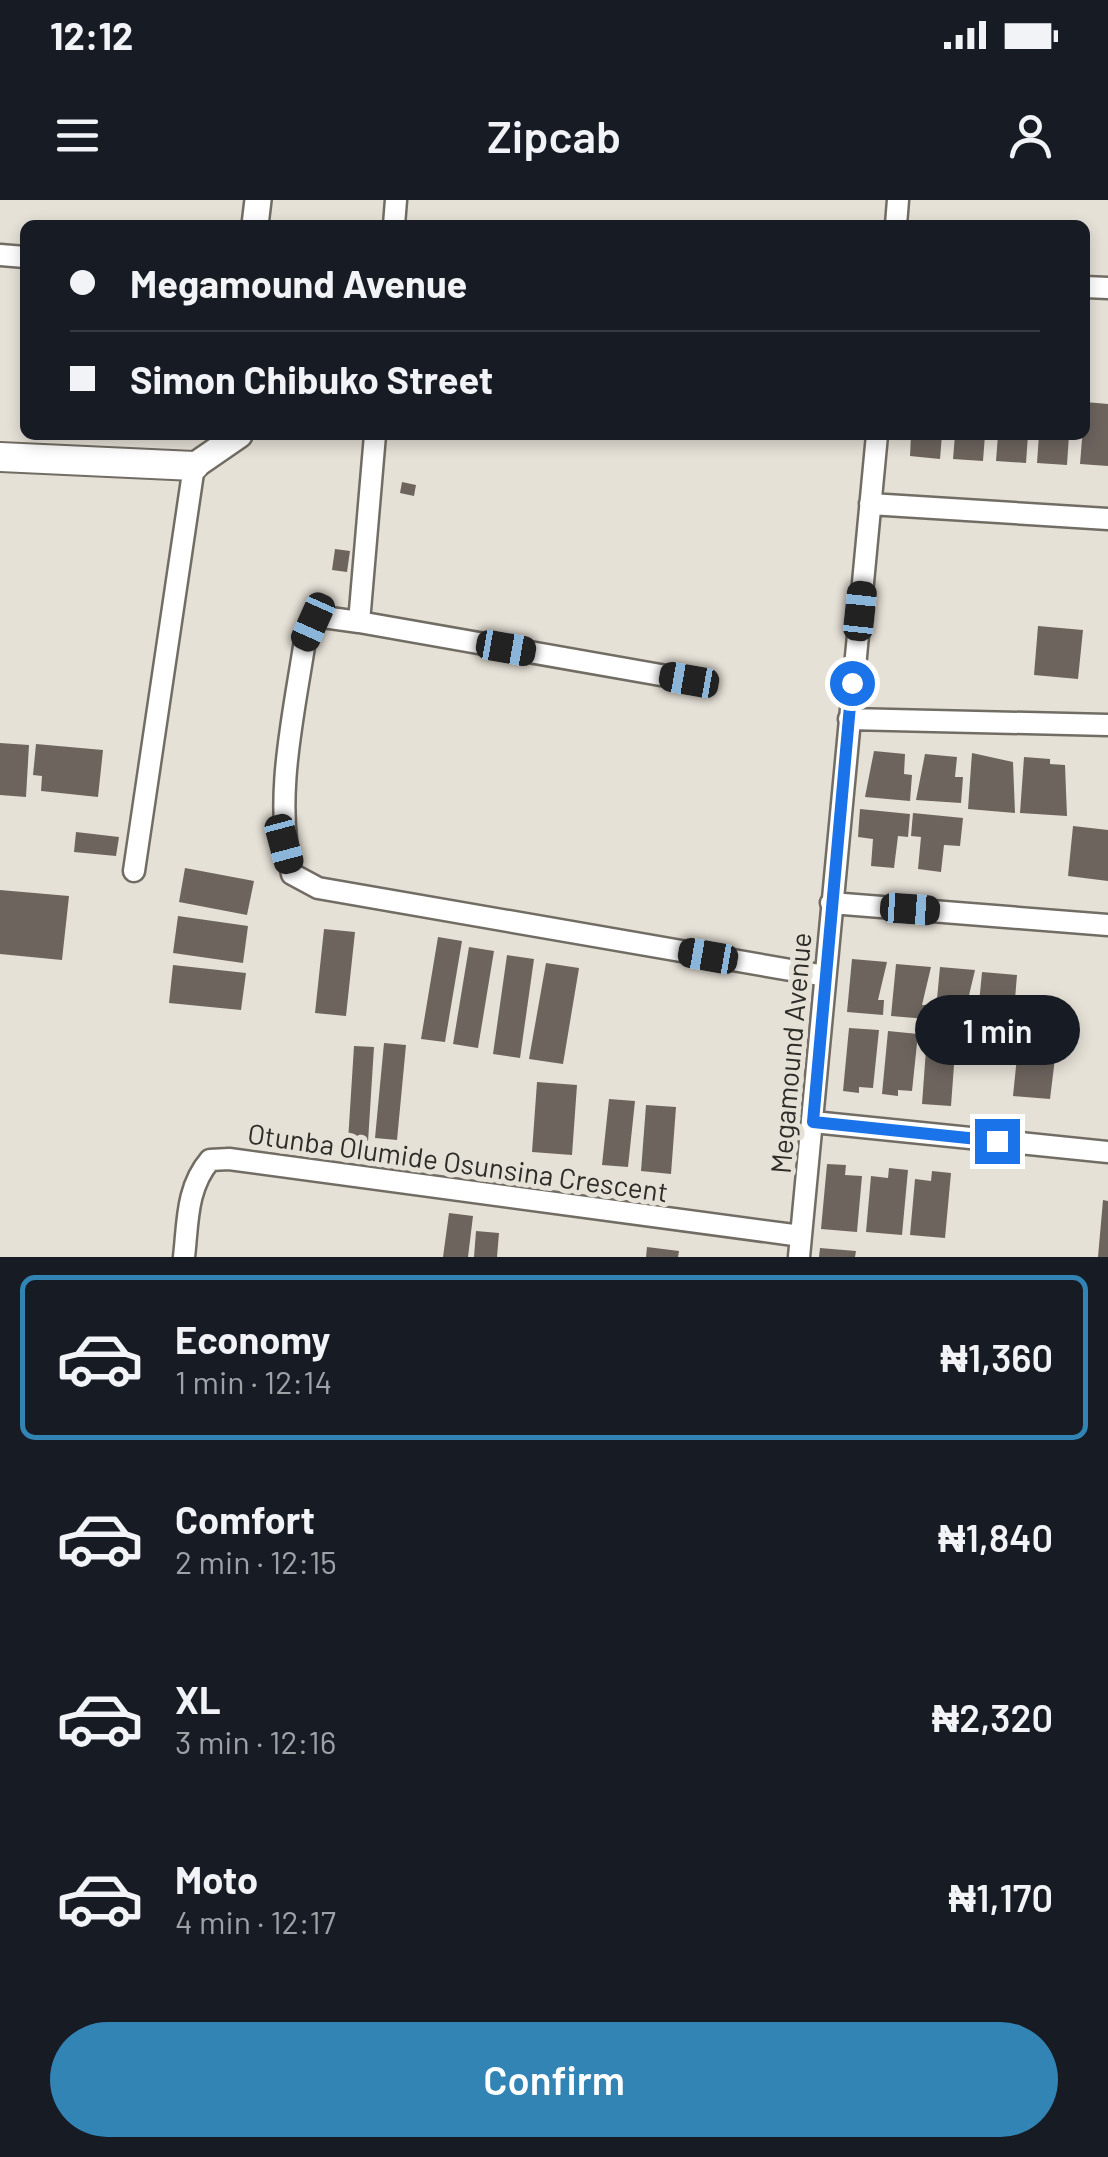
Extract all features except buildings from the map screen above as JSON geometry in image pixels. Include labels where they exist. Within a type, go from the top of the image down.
[{"type":"main road","points":[[0,457],[194,466]]},
{"type":"street","points":[[134,871],[194,466],[232,440]]},
{"type":"street","points":[[360,622],[375,440]]},
{"type":"street","name":"Megamound Avenue","points":[[800,1246],[876,440]]},
{"type":"street","points":[[870,504],[1108,519]]},
{"type":"street","points":[[689,680],[360,622],[324,617],[313,622],[305,640],[284,807],[284,844],[292,874],[318,888],[825,976]]},
{"type":"street","points":[[849,719],[1108,725]]},
{"type":"street","points":[[831,903],[1108,925]]},
{"type":"street","points":[[813,1122],[1108,1152]]},
{"type":"street","name":"Otunba Olumide Osunsina Crescent","points":[[184,1257],[190,1197],[198,1174],[210,1160],[229,1159],[800,1246]]},
{"type":"route","points":[[852,683],[813,1122],[997,1141]]}]
